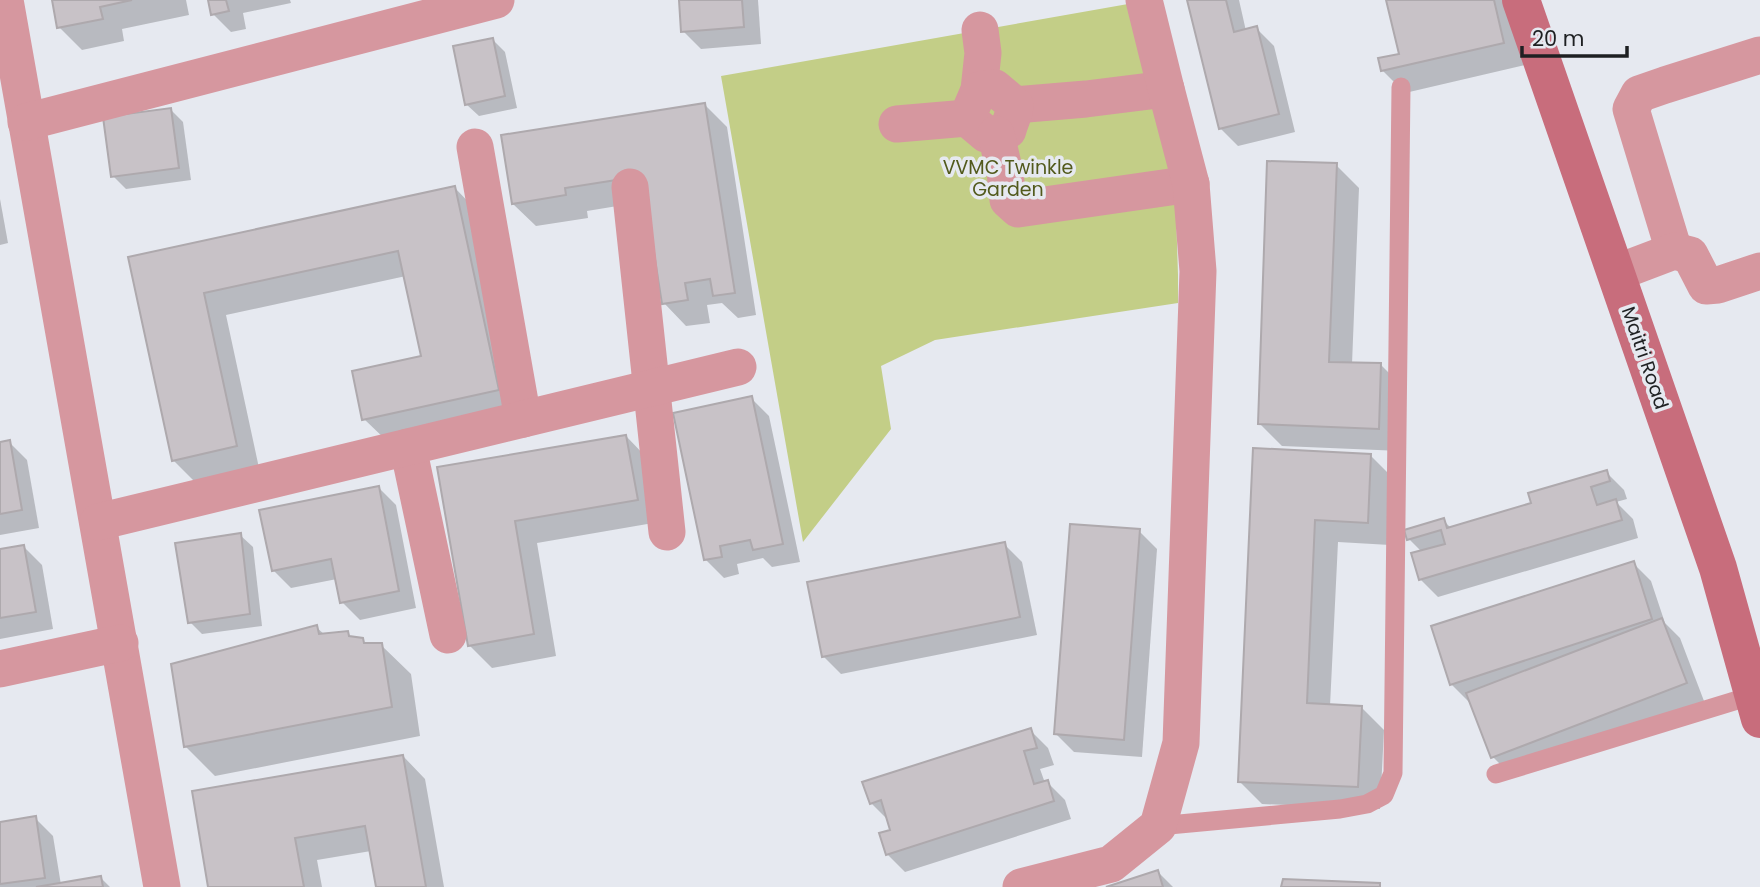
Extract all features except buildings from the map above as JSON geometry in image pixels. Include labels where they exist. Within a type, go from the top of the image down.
[{"type":"street","points":[[5,0],[162,887]]},
{"type":"street","points":[[26,122],[496,0]]},
{"type":"street","points":[[1021,887],[1111,864],[1158,826],[1181,743],[1198,271],[1191,184],[1144,0]]},
{"type":"street","name":"Maitri Road","points":[[1521,0],[1718,568],[1757,707]]},
{"type":"street","points":[[980,30],[989,112],[1005,173],[1008,200],[1018,209],[1191,184]]},
{"type":"street","points":[[1674,251],[1631,109],[1639,94],[1760,55]]},
{"type":"street","points":[[897,124],[1166,89]]},
{"type":"street","points":[[475,147],[523,419]]},
{"type":"street","points":[[630,187],[667,532]]},
{"type":"street","points":[[1616,273],[1674,251],[1690,255],[1706,286],[1718,285],[1760,271]]},
{"type":"street","points":[[98,522],[738,367]]},
{"type":"street","points":[[408,447],[448,635]]},
{"type":"street","points":[[0,669],[120,643]]},
{"type":"lane","points":[[1158,826],[1340,809],[1367,804],[1384,795],[1394,773],[1401,87]]},
{"type":"lane","points":[[1496,774],[1757,707]]},
{"type":"green space","name":"VVMC Twinkle Garden","points":[[1128,4],[1175,181],[1178,303],[935,340],[881,366],[891,429],[803,542],[721,76]]}]
